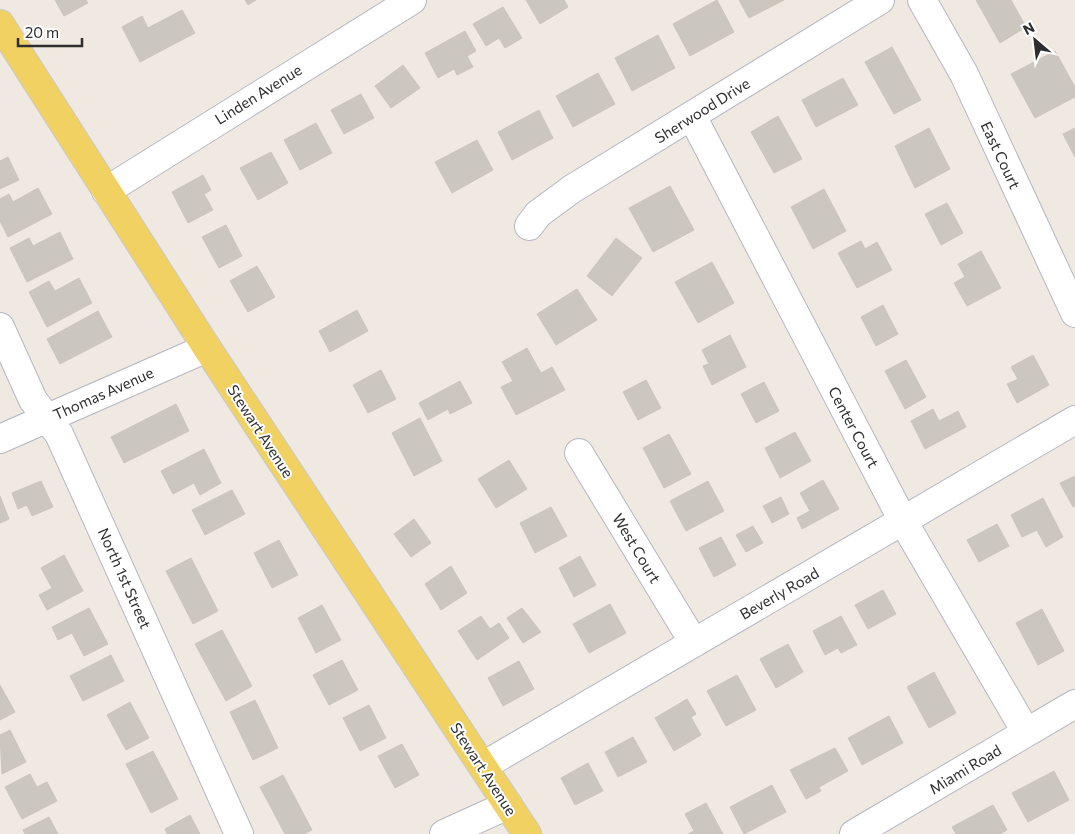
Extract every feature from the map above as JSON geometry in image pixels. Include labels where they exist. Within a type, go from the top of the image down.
[{"type":"main road","name":"Stewart Avenue","points":[[0,24],[206,348],[527,834]]},
{"type":"street","name":"Linden Avenue","points":[[106,191],[412,0]]},
{"type":"street","name":"Sherwood Drive","points":[[529,226],[538,214],[557,199],[880,0]]},
{"type":"street","name":"East Court","points":[[922,0],[964,74],[1075,312]]},
{"type":"street","name":"Center Court","points":[[692,116],[903,520],[1026,732]]},
{"type":"street","name":"North 1st Street","points":[[0,327],[33,400],[59,434],[239,834]]},
{"type":"street","name":"Thomas Avenue","points":[[0,439],[206,348]]},
{"type":"street","name":"Beverly Road","points":[[483,766],[1075,420]]},
{"type":"street","name":"West Court","points":[[579,453],[694,642]]},
{"type":"street","name":"Miami Road","points":[[854,834],[1075,704]]},
{"type":"street","points":[[444,834],[508,805]]},
{"type":"building","points":[[55,0],[86,0],[88,3],[64,16]]},
{"type":"building","points":[[245,0],[256,0],[248,5]]},
{"type":"building","points":[[526,0],[564,0],[568,7],[540,24]]},
{"type":"building","points":[[717,0],[734,32],[690,56],[673,24]]},
{"type":"building","points":[[739,0],[784,0],[749,18]]},
{"type":"building","points":[[976,0],[1011,0],[1026,27],[1000,43]]},
{"type":"building","points":[[503,7],[522,38],[505,48],[499,38],[486,46],[473,24]]},
{"type":"building","points":[[182,10],[195,33],[140,62],[122,27],[142,16],[148,28]]},
{"type":"building","points":[[465,31],[476,51],[467,56],[473,67],[457,75],[454,69],[438,78],[425,53]]},
{"type":"building","points":[[658,35],[675,68],[632,91],[615,58]]},
{"type":"building","points":[[892,47],[921,100],[894,114],[865,62]]},
{"type":"building","points":[[1055,51],[1075,87],[1075,97],[1035,118],[1011,74]]},
{"type":"building","points":[[403,65],[420,88],[391,108],[375,86]]},
{"type":"building","points":[[598,73],[615,104],[573,127],[556,96]]},
{"type":"building","points":[[843,78],[858,105],[816,127],[802,100]]},
{"type":"building","points":[[361,94],[374,118],[344,134],[331,110]]},
{"type":"building","points":[[539,110],[553,138],[512,160],[498,132]]},
{"type":"building","points":[[778,116],[802,159],[774,173],[751,132]]},
{"type":"building","points":[[316,123],[332,153],[300,170],[284,140]]},
{"type":"building","points":[[929,128],[950,169],[915,188],[895,146]]},
{"type":"building","points":[[1075,128],[1075,157],[1063,134]]},
{"type":"building","points":[[477,140],[493,170],[452,193],[435,162]]},
{"type":"building","points":[[271,152],[288,183],[258,200],[240,168]]},
{"type":"building","points":[[8,157],[19,180],[0,189],[0,161]]},
{"type":"building","points":[[203,175],[211,190],[204,194],[213,210],[188,223],[172,192]]},
{"type":"building","points":[[670,186],[694,230],[653,252],[629,208]]},
{"type":"building","points":[[38,188],[52,214],[8,237],[0,221],[0,199],[9,194],[13,202]]},
{"type":"building","points":[[824,189],[846,231],[813,249],[791,207]]},
{"type":"building","points":[[947,203],[963,233],[941,245],[925,214]]},
{"type":"building","points":[[226,225],[242,256],[219,268],[202,237]]},
{"type":"building","points":[[60,232],[73,259],[27,282],[10,248],[29,238],[33,246]]},
{"type":"building","points":[[616,238],[642,258],[612,296],[587,276]]},
{"type":"building","points":[[861,241],[865,249],[877,242],[892,270],[857,288],[838,253]]},
{"type":"building","points":[[981,251],[1001,288],[967,306],[954,283],[965,277],[958,264]]},
{"type":"building","points":[[712,262],[734,303],[698,323],[675,282]]},
{"type":"building","points":[[257,266],[275,297],[248,312],[230,281]]},
{"type":"building","points":[[79,278],[92,303],[47,327],[29,292],[49,281],[55,291]]},
{"type":"building","points":[[577,289],[597,320],[556,345],[537,314]]},
{"type":"building","points":[[883,305],[898,334],[876,346],[861,317]]},
{"type":"building","points":[[357,310],[368,331],[330,352],[319,331]]},
{"type":"building","points":[[98,311],[112,337],[60,364],[47,339]]},
{"type":"building","points":[[730,335],[746,367],[712,385],[703,366],[709,364],[702,350]]},
{"type":"building","points":[[527,348],[541,373],[552,367],[565,390],[516,415],[501,387],[513,381],[502,362]]},
{"type":"building","points":[[1033,355],[1049,385],[1017,403],[1007,384],[1018,379],[1011,367]]},
{"type":"building","points":[[906,360],[926,397],[905,409],[885,371]]},
{"type":"building","points":[[381,370],[396,399],[368,413],[353,385]]},
{"type":"building","points":[[646,380],[661,408],[638,420],[623,392]]},
{"type":"building","points":[[460,381],[472,403],[450,414],[448,409],[428,420],[419,403]]},
{"type":"building","points":[[764,382],[779,411],[756,423],[741,394]]},
{"type":"building","points":[[176,404],[189,431],[124,463],[111,437]]},
{"type":"building","points":[[933,409],[939,421],[958,411],[966,427],[925,449],[911,421]]},
{"type":"building","points":[[420,418],[442,461],[414,476],[392,433]]},
{"type":"building","points":[[795,432],[811,461],[780,478],[765,448]]},
{"type":"building","points":[[669,434],[691,474],[664,488],[643,448]]},
{"type":"building","points":[[204,449],[221,483],[200,495],[194,483],[173,494],[161,471]]},
{"type":"building","points":[[509,460],[527,489],[496,508],[478,479]]},
{"type":"building","points":[[1075,476],[1075,506],[1073,507],[1060,483]]},
{"type":"building","points":[[823,480],[839,509],[802,529],[797,518],[810,511],[800,493]]},
{"type":"building","points":[[41,481],[53,507],[32,516],[27,505],[18,509],[12,493]]},
{"type":"building","points":[[708,481],[724,511],[686,531],[670,501]]},
{"type":"building","points":[[232,490],[245,514],[205,535],[192,510]]},
{"type":"building","points":[[0,496],[9,519],[0,523]]},
{"type":"building","points":[[781,497],[789,514],[772,523],[763,506]]},
{"type":"building","points":[[1043,498],[1063,537],[1046,547],[1037,530],[1022,537],[1011,515]]},
{"type":"building","points":[[551,507],[567,536],[535,553],[520,523]]},
{"type":"building","points":[[414,519],[431,543],[411,557],[394,534]]},
{"type":"building","points":[[997,524],[1009,546],[979,562],[967,540]]},
{"type":"building","points":[[753,526],[763,543],[746,552],[736,535]]},
{"type":"building","points":[[721,537],[736,565],[714,577],[699,548]]},
{"type":"building","points":[[279,540],[298,575],[272,588],[254,553]]},
{"type":"building","points":[[64,555],[83,591],[47,610],[39,595],[52,588],[41,568]]},
{"type":"building","points":[[580,556],[596,585],[574,597],[559,568]]},
{"type":"building","points":[[191,558],[218,611],[193,624],[166,571]]},
{"type":"building","points":[[451,566],[467,593],[441,610],[425,584]]},
{"type":"building","points":[[883,590],[896,614],[868,629],[855,605]]},
{"type":"building","points":[[610,604],[626,633],[589,653],[573,624]]},
{"type":"building","points":[[322,605],[341,640],[316,653],[298,618]]},
{"type":"building","points":[[89,608],[108,644],[84,656],[72,633],[58,640],[52,627]]},
{"type":"building","points":[[522,608],[541,632],[523,643],[507,618]]},
{"type":"building","points":[[1042,609],[1064,651],[1038,665],[1016,623]]},
{"type":"building","points":[[481,616],[490,629],[499,623],[509,638],[477,660],[458,631]]},
{"type":"building","points":[[841,616],[857,645],[841,653],[838,648],[825,655],[813,631]]},
{"type":"building","points":[[222,630],[252,686],[226,701],[195,644]]},
{"type":"building","points":[[788,644],[803,672],[776,688],[760,659]]},
{"type":"building","points":[[111,655],[124,681],[83,701],[70,676]]},
{"type":"building","points":[[342,660],[358,690],[329,705],[313,675]]},
{"type":"building","points":[[519,661],[534,689],[503,706],[488,678]]},
{"type":"building","points":[[934,672],[956,713],[929,728],[907,687]]},
{"type":"building","points":[[737,675],[756,710],[726,726],[707,691]]},
{"type":"building","points":[[0,685],[15,712],[0,720]]},
{"type":"building","points":[[687,699],[696,714],[691,717],[701,735],[674,751],[655,718]]},
{"type":"building","points":[[255,700],[278,748],[253,760],[230,712]]},
{"type":"building","points":[[130,702],[149,738],[126,750],[107,715]]},
{"type":"building","points":[[369,705],[386,738],[360,751],[343,718]]},
{"type":"building","points":[[889,716],[903,743],[862,765],[848,738]]},
{"type":"building","points":[[10,730],[26,762],[2,774],[0,735]]},
{"type":"building","points":[[633,737],[647,762],[618,777],[605,752]]},
{"type":"building","points":[[402,744],[419,775],[395,788],[378,756]]},
{"type":"building","points":[[835,748],[848,771],[819,787],[821,791],[806,799],[790,770]]},
{"type":"building","points":[[153,751],[178,799],[151,813],[126,764]]},
{"type":"building","points":[[588,763],[603,791],[575,805],[561,778]]},
{"type":"building","points":[[1054,771],[1069,800],[1028,822],[1012,793]]},
{"type":"building","points":[[30,774],[37,787],[47,782],[57,801],[22,819],[5,787]]},
{"type":"building","points":[[283,775],[312,830],[304,834],[285,834],[260,787]]},
{"type":"building","points":[[772,785],[786,812],[744,834],[730,807]]},
{"type":"building","points":[[706,803],[723,834],[688,834],[694,831],[685,814]]},
{"type":"building","points":[[993,805],[1007,830],[1000,834],[956,834],[952,827]]},
{"type":"building","points":[[190,815],[200,834],[167,834],[165,829]]},
{"type":"building","points":[[49,817],[58,834],[25,834],[23,830]]}]
